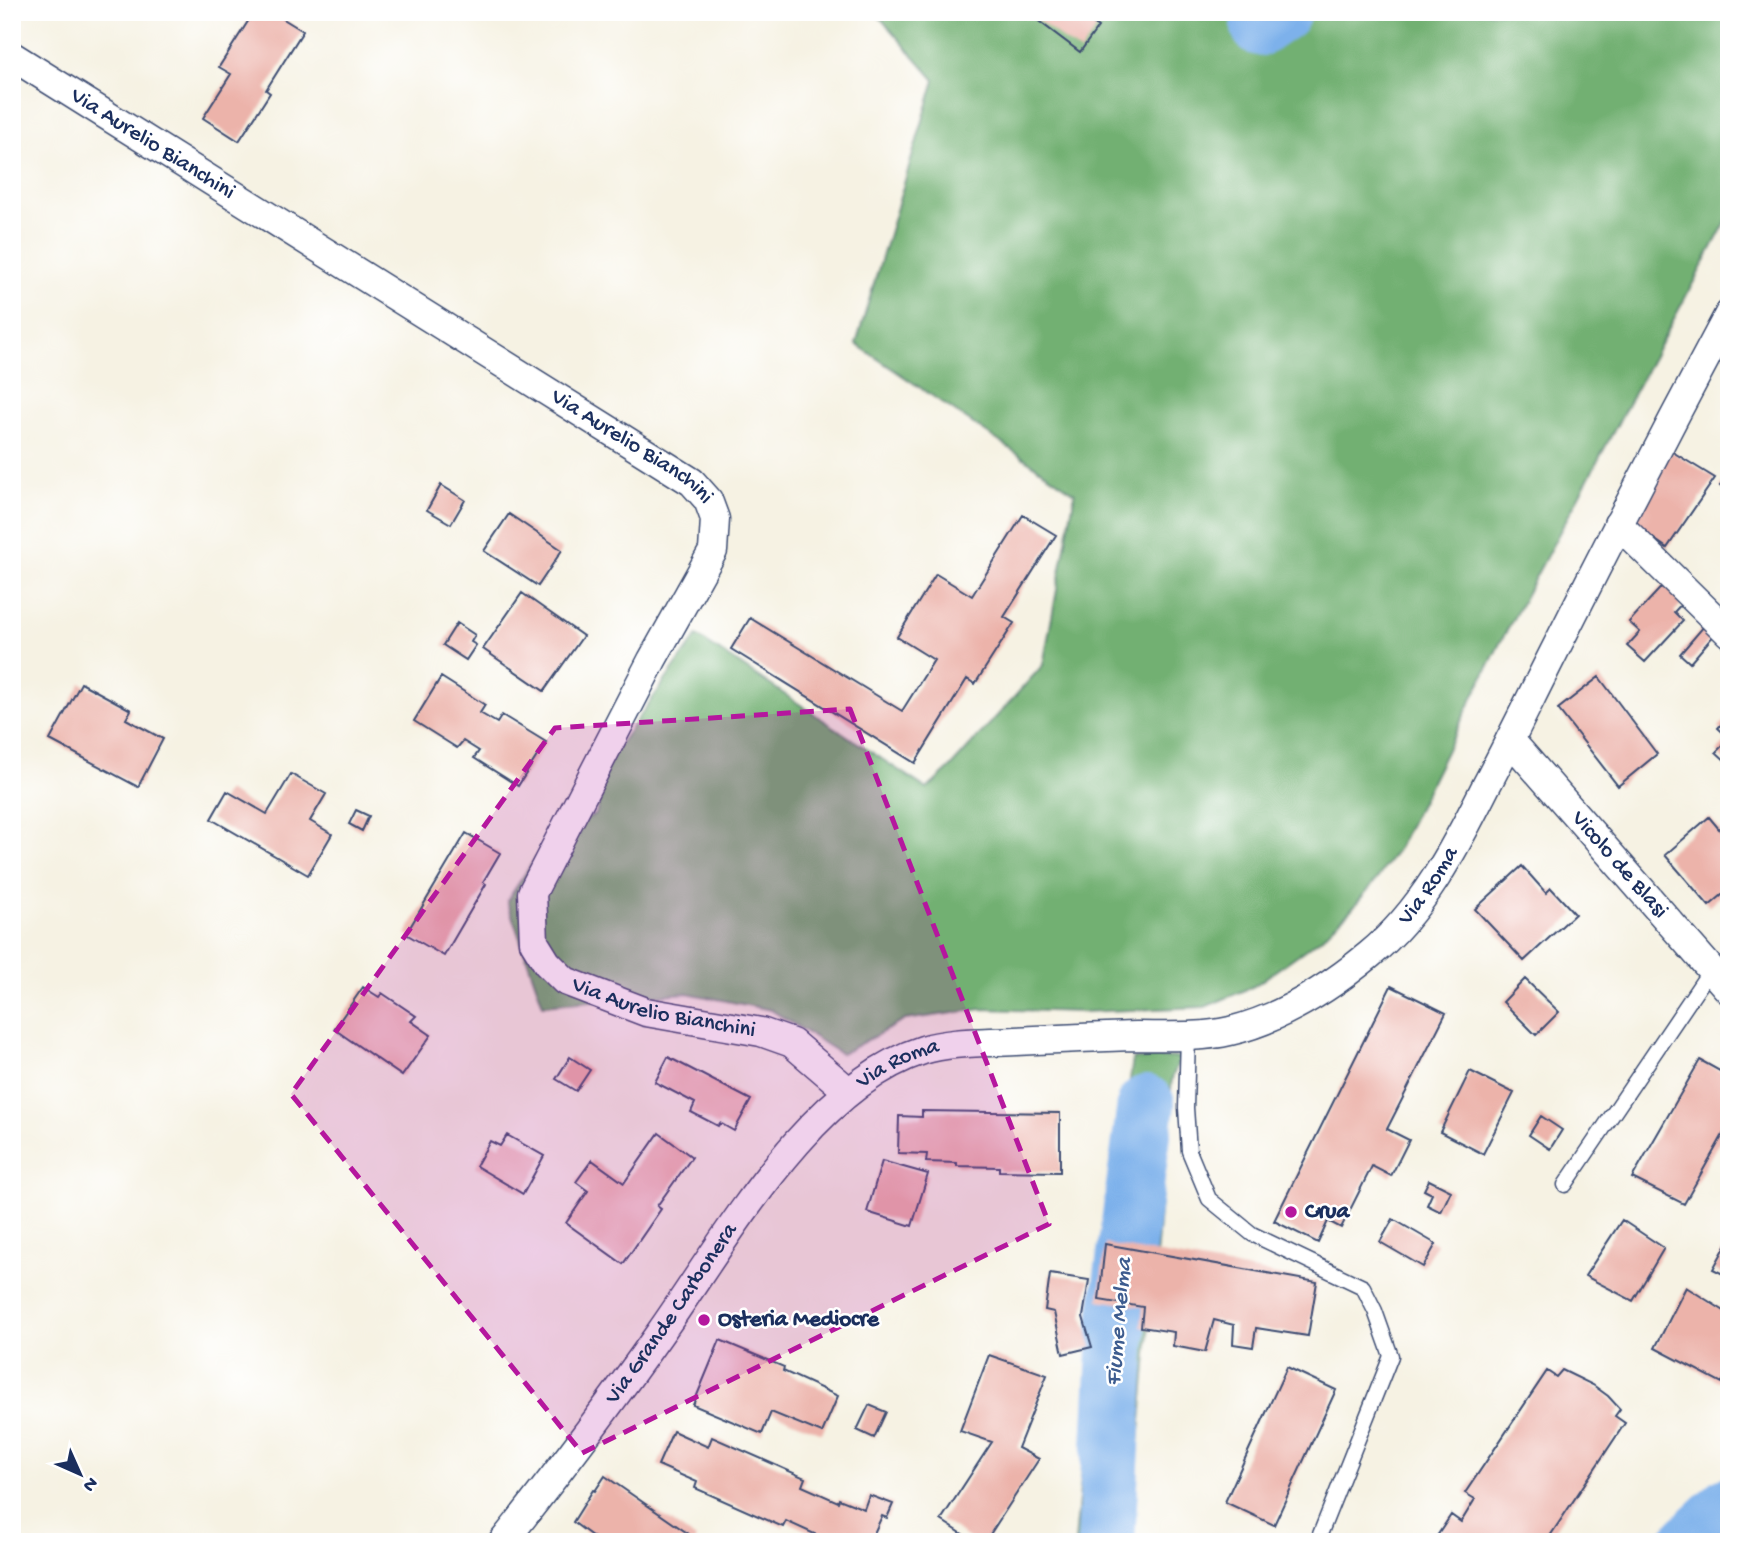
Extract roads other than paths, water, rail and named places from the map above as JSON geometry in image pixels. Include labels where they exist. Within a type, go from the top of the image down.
[{"type":"street","name":"Via Aurelio Bianchini","points":[[12,56],[692,482],[708,500],[715,519],[713,551],[652,660],[532,893],[534,942],[547,963],[565,981],[646,1012],[761,1032],[792,1043],[848,1091]]},
{"type":"street","name":"Via Roma","points":[[848,1091],[883,1068],[925,1049],[1069,1038],[1228,1032],[1275,1015],[1316,993],[1369,956],[1396,929],[1435,880],[1729,314]]},
{"type":"street","points":[[1618,524],[1729,633]]},
{"type":"street","name":"Vicolo de Blasi","points":[[1510,740],[1720,979]]},
{"type":"street","name":"Via Grande Carbonera","points":[[517,1537],[746,1207],[814,1123],[848,1091]]},
{"type":"lane","points":[[1565,1185],[1720,979]]},
{"type":"lane","points":[[1188,1035],[1186,1108],[1189,1151],[1209,1199],[1251,1234],[1363,1287],[1391,1356],[1317,1542]]},
{"type":"waterway","name":"Fiume Melma","points":[[1260,27],[1282,12]]},
{"type":"waterway","name":"Fiume Melma","points":[[1106,1542],[1118,1313],[1146,1104]]},
{"type":"waterway","points":[[1689,1542],[1729,1505]]},
{"type":"place","name":"Crua","points":[[1291,1212]]},
{"type":"place","name":"Osteria Mediocre","points":[[704,1320]]}]
